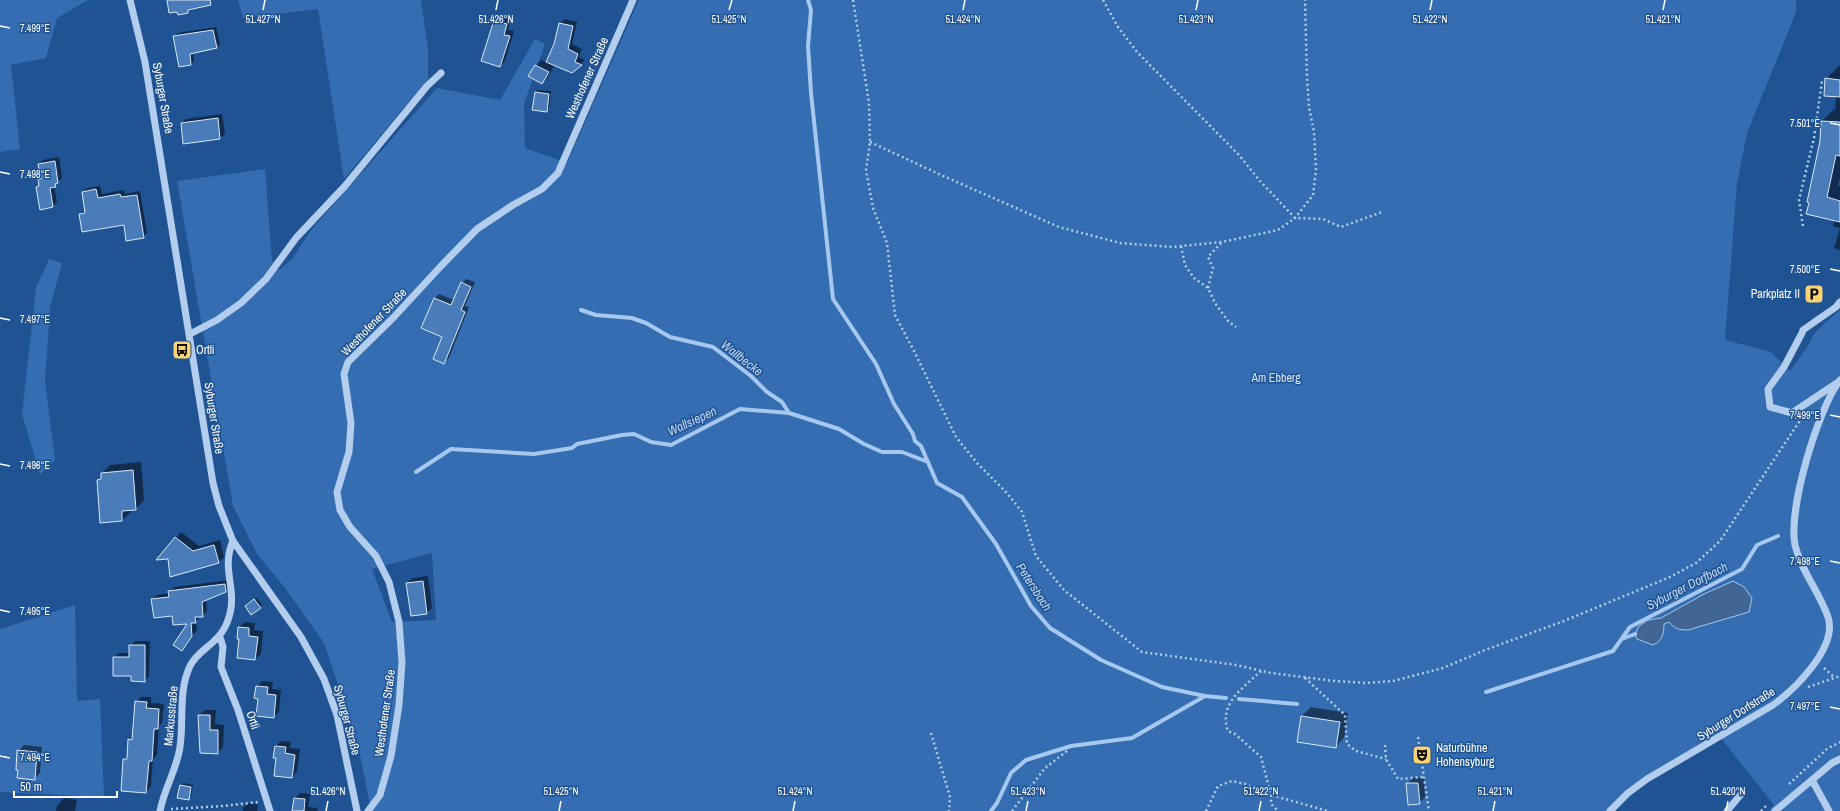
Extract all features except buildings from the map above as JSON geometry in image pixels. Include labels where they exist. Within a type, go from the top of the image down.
[{"type":"street","name":"Syburger Straße","points":[[130,0],[145,62],[219,506],[233,541],[301,636],[324,679],[337,715],[356,811]]},
{"type":"street","name":"Westhofener Straße","points":[[368,811],[380,795],[391,756],[399,704],[402,662],[399,622],[389,582],[376,556],[350,527],[340,510],[337,492],[349,452],[351,423],[344,374],[348,362],[393,318],[477,229],[512,205],[542,189],[558,173],[633,0]]},
{"type":"street","points":[[190,334],[217,320],[241,303],[266,279],[296,238],[345,186],[427,86],[441,72]]},
{"type":"street","points":[[1839,381],[1792,413],[1770,406],[1768,389],[1784,367],[1803,332],[1836,307],[1840,302]]},
{"type":"street","name":"Syburger Dorfstraße","points":[[1610,811],[1628,793],[1647,780],[1773,705],[1788,694],[1816,661],[1826,644],[1829,621],[1822,604],[1802,566],[1795,544],[1794,525],[1796,505],[1814,434],[1839,381]]},
{"type":"street","points":[[222,634],[231,609],[233,597],[227,561],[229,550],[233,541]]},
{"type":"street","name":"Markusstraße","points":[[160,810],[165,789],[180,747],[183,703],[188,673],[191,665],[197,658],[222,634]]},
{"type":"street","name":"Ortli","points":[[222,634],[223,647],[221,667],[238,710],[270,811]]},
{"type":"street","points":[[1775,811],[1832,763],[1840,759]]},
{"type":"street","points":[[1812,780],[1829,811]]},
{"type":"street","points":[[1727,811],[1742,793]]},
{"type":"path","points":[[853,0],[869,103],[870,142],[866,170],[873,208],[887,243],[895,315],[914,349],[956,437],[977,463],[1007,492],[1022,512],[1036,556],[1064,590],[1142,652],[1236,665],[1304,678],[1366,683],[1393,681],[1443,668],[1484,650],[1564,621],[1676,574],[1696,563],[1720,541],[1806,413]]},
{"type":"path","points":[[1103,0],[1118,27],[1137,52],[1239,155],[1260,181],[1295,218],[1323,219],[1341,228],[1382,212]]},
{"type":"path","points":[[870,142],[1059,227],[1120,242],[1172,247],[1222,242],[1278,230],[1295,218],[1312,195],[1316,170],[1314,132],[1309,108],[1307,78],[1305,0]]},
{"type":"path","points":[[1803,226],[1799,200],[1814,138],[1822,81]]},
{"type":"path","points":[[1208,288],[1213,268],[1208,257],[1222,242]]},
{"type":"path","points":[[1181,246],[1185,266],[1194,278],[1208,288],[1215,303],[1228,321],[1236,327]]},
{"type":"path","points":[[1816,661],[1835,678]]},
{"type":"path","points":[[1261,671],[1228,704],[1225,713],[1225,723],[1228,731],[1235,734],[1261,757],[1271,795],[1271,804],[1278,811]]},
{"type":"path","points":[[1788,694],[1840,676]]},
{"type":"path","points":[[1304,678],[1345,715],[1347,744],[1356,750],[1386,759]]},
{"type":"path","points":[[931,733],[950,797],[949,811]]},
{"type":"path","points":[[1418,737],[1429,811]]},
{"type":"path","points":[[1784,789],[1827,749],[1840,742]]},
{"type":"path","points":[[1385,745],[1386,759],[1398,779],[1423,777]]},
{"type":"path","points":[[1012,811],[1045,768],[1067,751]]},
{"type":"path","points":[[1206,811],[1218,786],[1232,781],[1245,784],[1271,795],[1328,811]]},
{"type":"path","points":[[160,810],[253,803]]},
{"type":"path","points":[[1761,811],[1767,806]]},
{"type":"green space","points":[[0,0],[88,0],[57,18],[46,58],[11,65],[20,149],[0,152]]},
{"type":"green space","points":[[238,0],[421,0],[428,50],[428,79],[344,179],[318,9],[243,18]]},
{"type":"green space","name":"Am Ebberg","points":[[639,0],[1796,0],[1796,12],[1747,133],[1737,183],[1725,340],[1771,352],[1790,371],[1806,349],[1814,334],[1840,310],[1840,811],[1768,811],[1774,805],[1720,737],[1647,779],[1610,811],[371,811],[358,744],[324,643],[285,588],[257,554],[233,506],[177,181],[265,169],[272,261],[279,270],[293,258],[311,230],[437,88],[500,100],[535,39],[545,44],[524,104],[525,148],[567,163]],"holes":[[[432,553],[436,620],[392,622],[372,569]]]},
{"type":"green space","points":[[49,259],[62,263],[50,307],[45,382],[55,460],[40,475],[22,414],[36,288]]},
{"type":"green space","points":[[75,605],[77,701],[100,699],[104,797],[0,792],[0,629]]},
{"type":"shaded area","points":[[1733,581],[1744,587],[1752,598],[1749,612],[1688,630],[1677,629],[1669,622],[1664,624],[1662,637],[1653,645],[1637,639],[1635,634],[1639,626],[1648,620],[1661,618],[1704,594]]},
{"type":"waterway","name":"Petersbach","points":[[808,0],[811,10],[808,46],[811,93],[833,299],[876,364],[894,404],[913,434],[915,441],[921,446],[937,483],[962,497],[996,544],[1031,606],[1050,628],[1101,660],[1162,687],[1205,696]]},
{"type":"waterway","name":"Wallbecke","points":[[581,310],[596,315],[632,318],[646,323],[670,337],[713,347],[751,376],[767,392],[782,402],[789,413]]},
{"type":"waterway","name":"Wallsiepen","points":[[416,472],[451,449],[534,454],[572,448],[577,444],[634,434],[651,442],[671,445],[740,409],[789,413],[839,429],[864,444],[882,452],[902,452],[928,462]]},
{"type":"waterway","name":"Syburger Dorfbach","points":[[1486,692],[1613,651],[1630,627],[1742,569],[1757,545],[1778,536]]},
{"type":"waterway","name":"Syburger Dorfbach","points":[[1622,639],[1635,634]]},
{"type":"waterway","name":"Syburger Dorfbach","points":[[991,811],[997,803],[1011,773],[1026,760],[1071,746],[1132,738],[1205,696],[1226,698]]},
{"type":"waterway","name":"Syburger Dorfbach","points":[[1239,699],[1297,704]]},
{"type":"place","name":"Parkplatz II","points":[[1814,294]]},
{"type":"place","name":"Ortli","points":[[182,350]]},
{"type":"place","name":"Naturbühne Hohensyburg","points":[[1422,755]]}]
